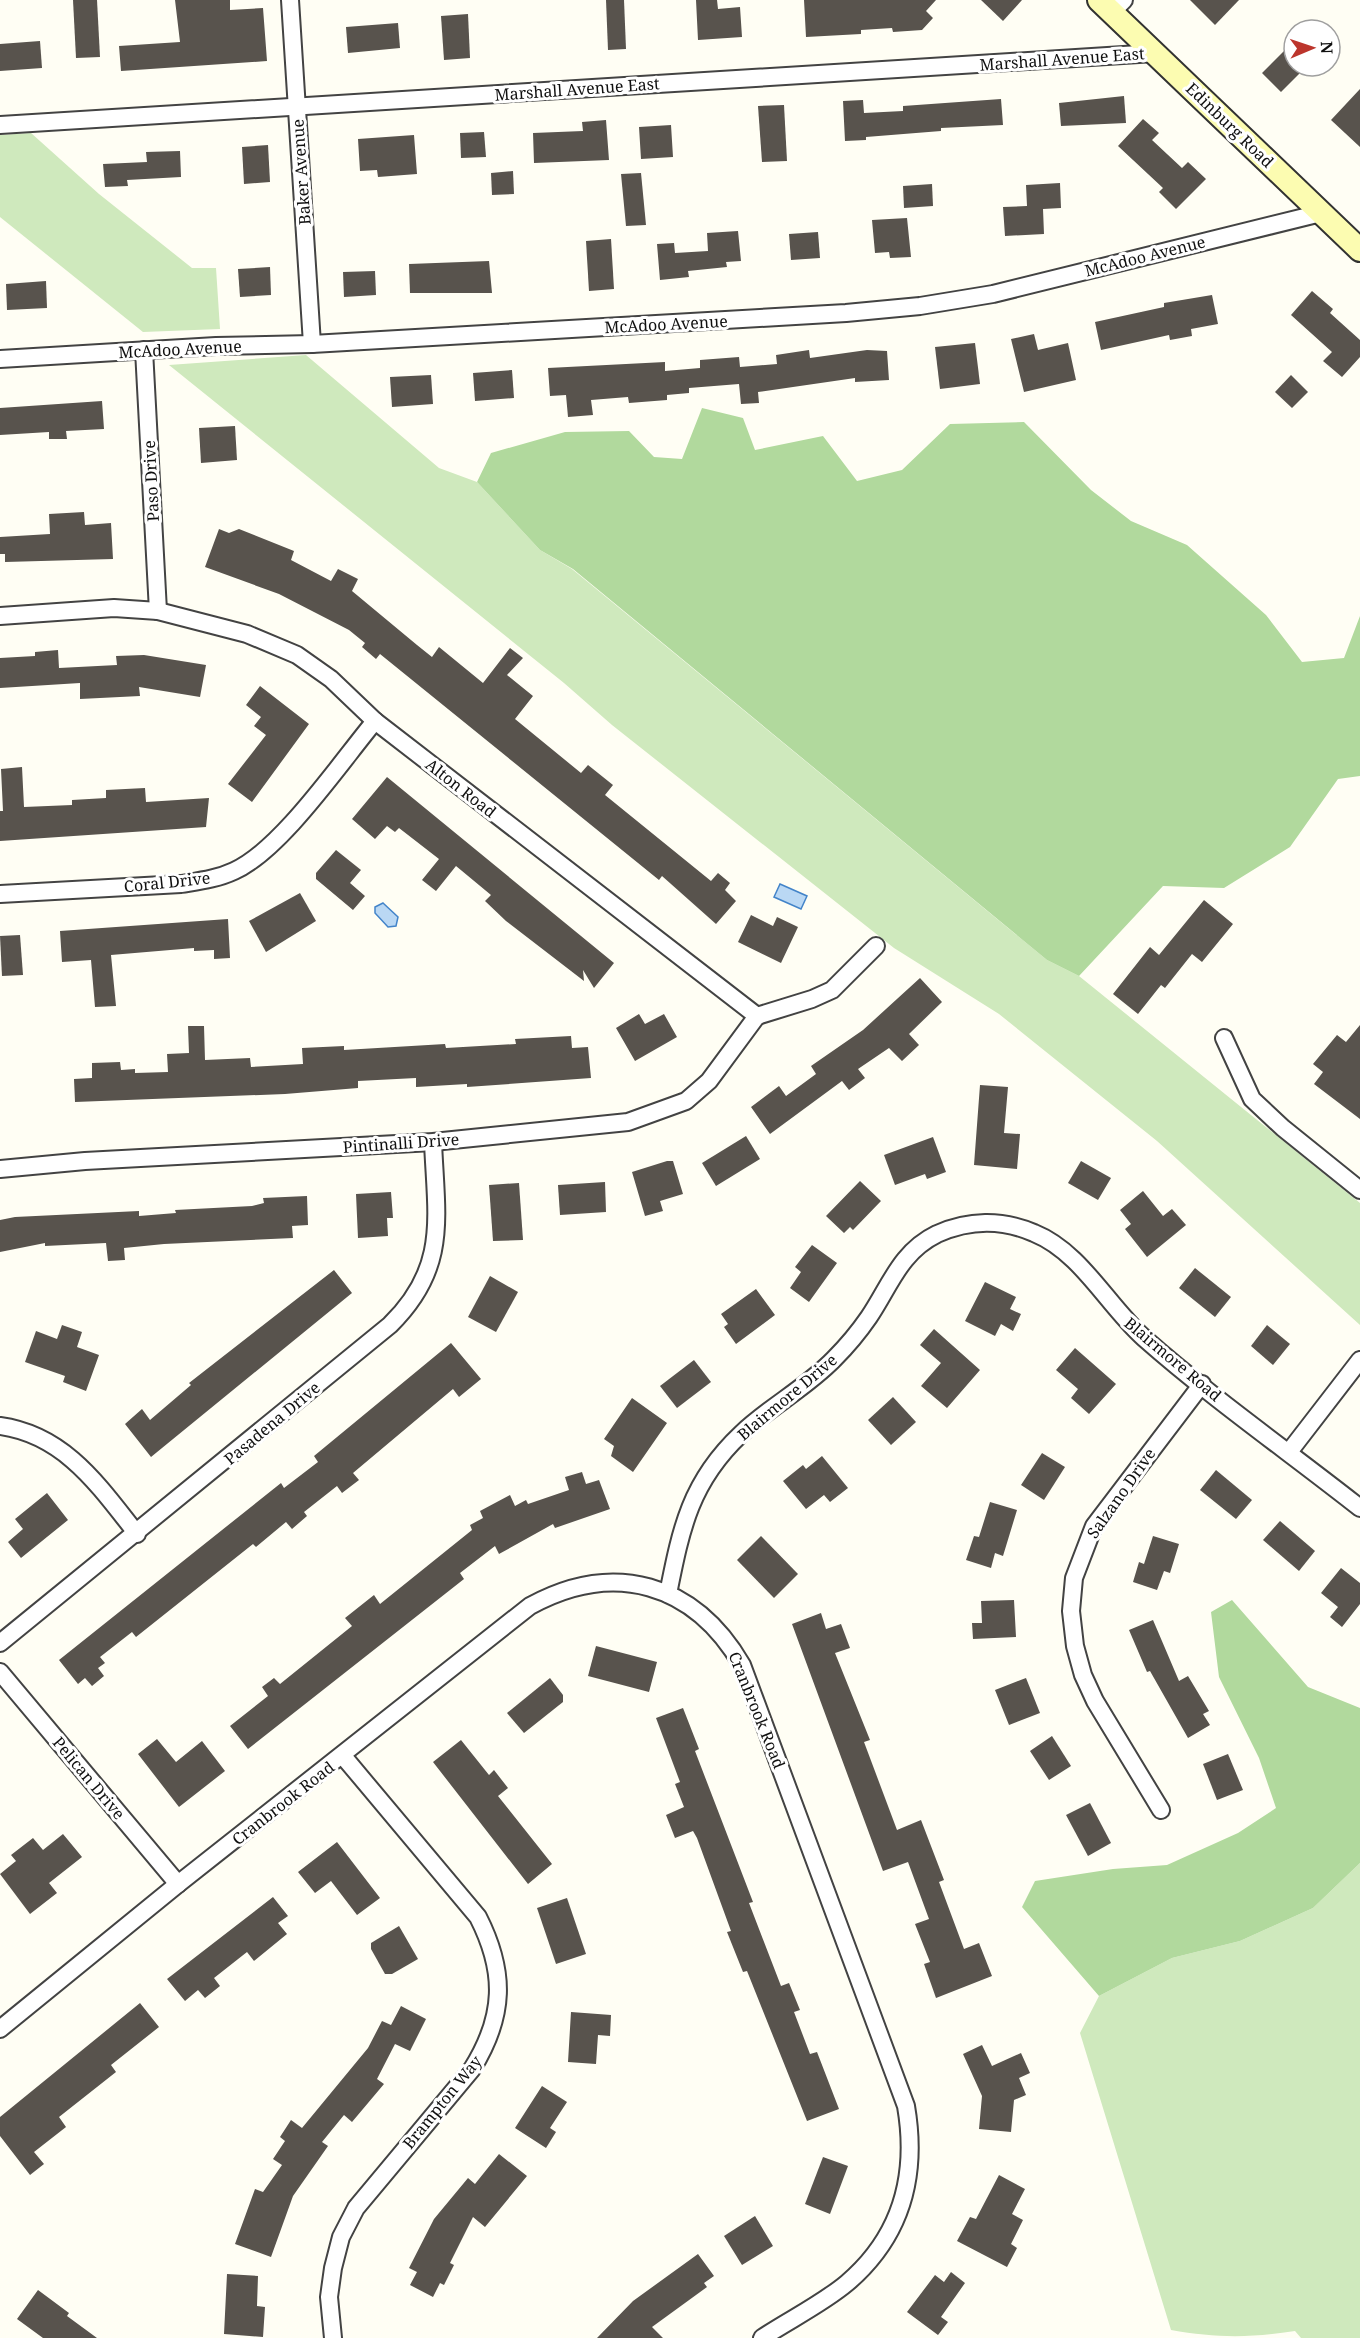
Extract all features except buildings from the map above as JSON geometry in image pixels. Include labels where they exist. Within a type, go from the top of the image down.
[{"type":"main road","name":"Edinburg Road","points":[[1112,4],[1155,53],[1360,250]]},
{"type":"street","name":"Baker Avenue","points":[[290,0],[312,344]]},
{"type":"street","name":"Marshall Avenue East","points":[[0,125],[1155,53]]},
{"type":"street","name":"McAdoo Avenue","points":[[0,359],[144,350],[312,344],[846,313],[920,306],[993,294],[1321,213]]},
{"type":"street","name":"Paso Drive","points":[[144,350],[158,611]]},
{"type":"street","name":"Alton Road","points":[[0,616],[114,608],[158,611],[247,634],[297,655],[331,679],[375,722],[757,1016]]},
{"type":"street","name":"Coral Drive","points":[[0,894],[181,884],[209,880],[234,871],[255,859],[276,842],[375,722]]},
{"type":"street","points":[[757,1016],[812,999],[832,990],[876,946]]},
{"type":"street","name":"Pintinalli Drive","points":[[0,1168],[96,1160],[433,1142],[628,1122],[686,1101],[709,1082],[757,1016]]},
{"type":"street","points":[[1224,1038],[1252,1099],[1283,1128],[1360,1190]]},
{"type":"street","name":"Pasadena Drive","points":[[0,1643],[137,1534],[409,1307],[422,1286],[432,1262],[436,1236],[433,1142]]},
{"type":"street","name":"Blairmore Road","points":[[986,1222],[1033,1232],[1053,1242],[1072,1258],[1110,1304],[1144,1338],[1360,1508]]},
{"type":"street","name":"Blairmore Drive","points":[[668,1594],[688,1510],[703,1480],[721,1455],[741,1433],[827,1366],[849,1344],[870,1316],[898,1266],[915,1249],[935,1235],[958,1226],[986,1222]]},
{"type":"street","points":[[1289,1452],[1360,1360]]},
{"type":"street","name":"Salzano Drive","points":[[1161,1810],[1095,1701],[1083,1675],[1075,1646],[1071,1611],[1074,1578],[1094,1526],[1202,1384]]},
{"type":"street","points":[[0,1426],[25,1431],[50,1441],[73,1457],[137,1534]]},
{"type":"street","name":"Cranbrook Road","points":[[0,2029],[178,1884],[343,1756],[530,1606],[552,1594],[579,1585],[607,1582],[637,1584],[668,1594],[687,1603],[709,1620],[728,1641],[742,1665],[906,2106],[911,2136],[911,2163],[906,2193],[897,2218],[884,2242],[867,2264],[845,2284],[762,2338]]},
{"type":"street","name":"Pelican Drive","points":[[0,1672],[178,1884]]},
{"type":"street","name":"Brampton Way","points":[[333,2338],[329,2297],[341,2237],[356,2208],[472,2069],[485,2048],[495,2022],[499,1993],[497,1967],[490,1941],[478,1917],[343,1756]]},
{"type":"green space","points":[[31,133],[99,194],[192,268],[216,268],[220,329],[143,332],[0,217],[0,135]]},
{"type":"green space","points":[[306,355],[439,468],[477,482],[540,550],[572,569],[1047,960],[1079,976],[1360,1203],[1360,1325],[1157,1141],[999,1014],[894,948],[612,725],[564,683],[169,365]]},
{"type":"green space","points":[[702,408],[743,418],[755,450],[823,436],[857,481],[902,470],[950,424],[1024,422],[1091,490],[1131,521],[1187,545],[1266,615],[1302,662],[1344,658],[1360,616],[1360,776],[1338,779],[1290,847],[1224,888],[1163,886],[1079,976],[1047,960],[573,569],[540,550],[477,482],[491,453],[565,432],[629,431],[654,457],[682,459]]},
{"type":"green space","points":[[1232,1600],[1308,1687],[1360,1708],[1360,1863],[1313,1908],[1240,1941],[1172,1958],[1099,1996],[1022,1907],[1035,1881],[1113,1869],[1167,1865],[1238,1833],[1276,1808],[1259,1758],[1219,1677],[1211,1612]]},
{"type":"green space","points":[[1360,1863],[1360,2338],[1301,2338],[1295,2331],[1233,2336],[1203,2335],[1171,2330],[1080,2033],[1099,1996],[1172,1958],[1240,1941],[1313,1908]]},
{"type":"water","points":[[780,884],[807,896],[801,909],[774,897]]},
{"type":"water","points":[[383,903],[398,917],[396,926],[388,927],[375,913],[375,907]]}]
